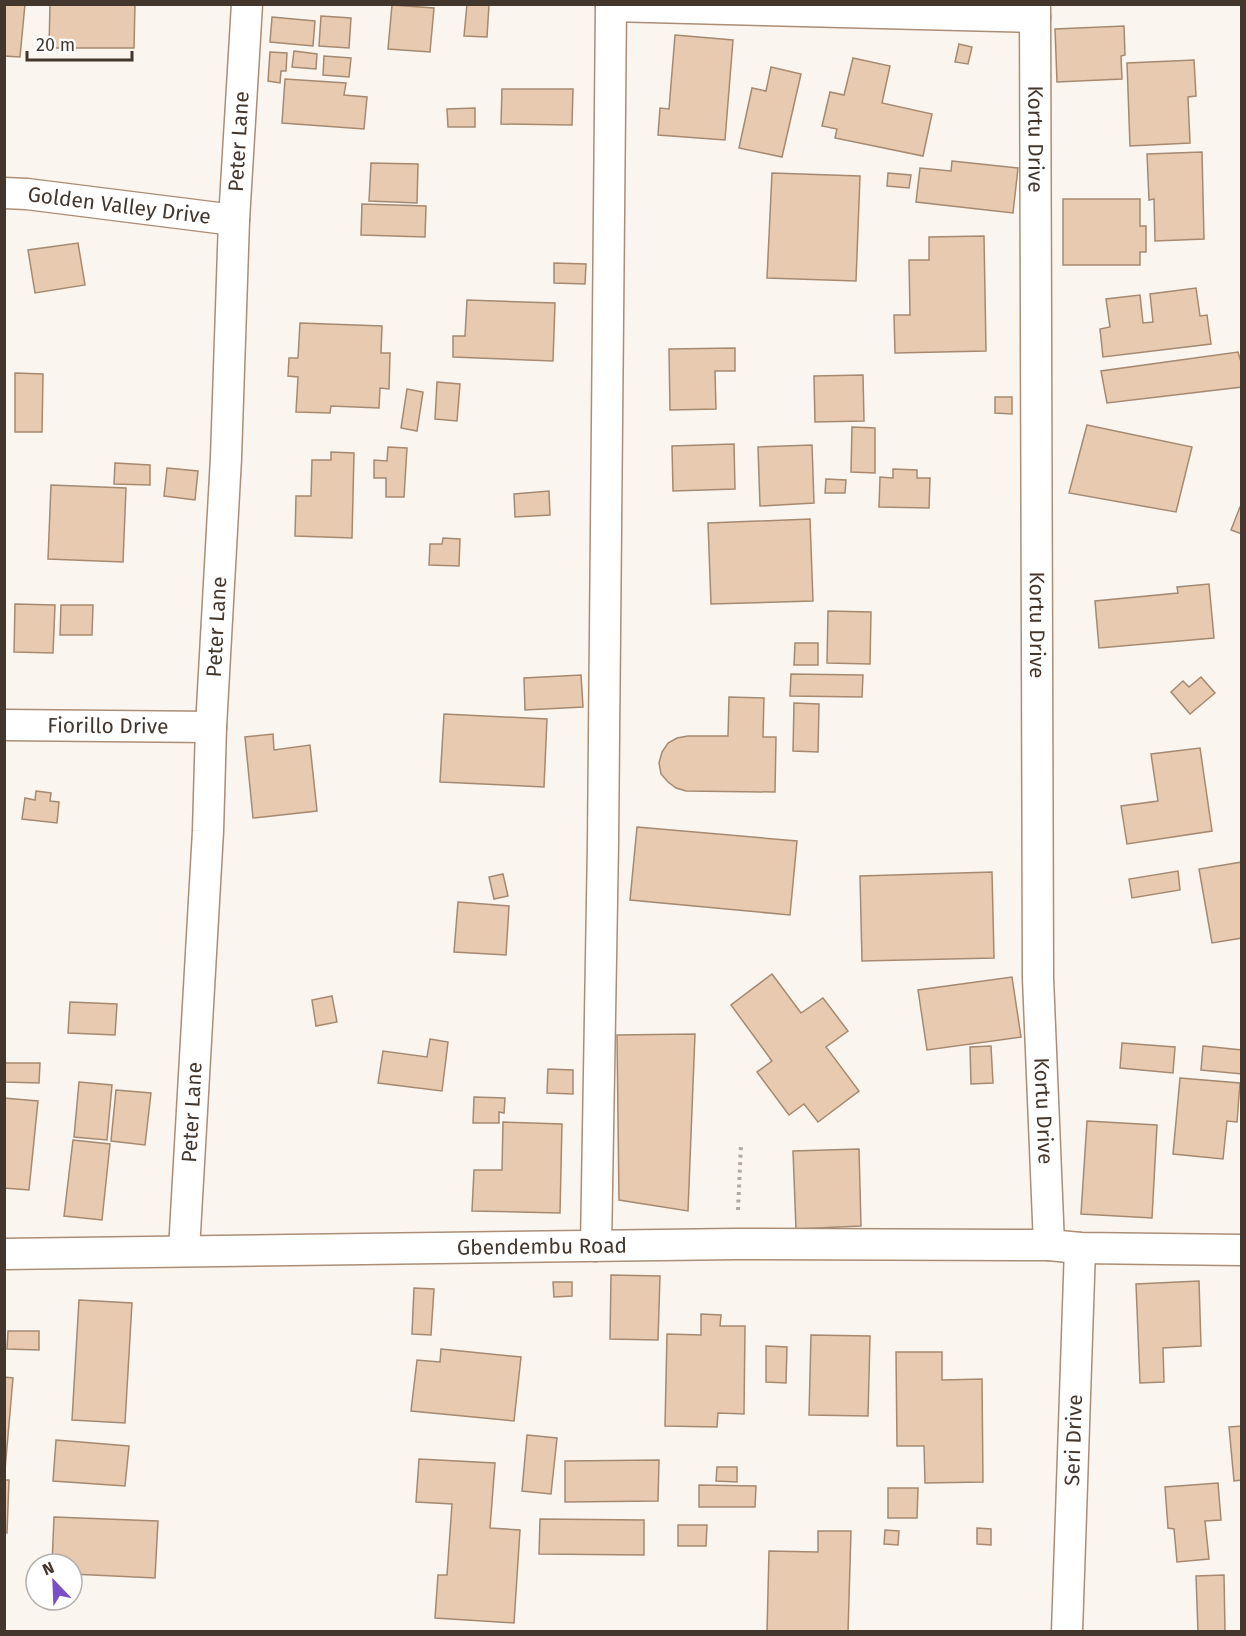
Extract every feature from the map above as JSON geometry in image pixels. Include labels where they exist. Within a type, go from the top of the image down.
[{"type":"street","name":"Peter Lane","points":[[184,1250],[207,843],[226,458],[234,220],[247,4]]},
{"type":"street","points":[[596,1246],[603,843],[611,5],[1035,11]]},
{"type":"street","name":"Kortu Drive","points":[[1035,11],[1038,978],[1049,1245]]},
{"type":"street","name":"Golden Valley Drive","points":[[4,193],[234,220]]},
{"type":"street","name":"Fiorillo Drive","points":[[4,725],[211,727]]},
{"type":"street","name":"Gbendembu Road","points":[[4,1254],[736,1244],[1049,1245],[1080,1248],[1242,1250]]},
{"type":"street","name":"Seri Drive","points":[[1067,1632],[1080,1248]]},
{"type":"path","points":[[736,1244],[741,1144]]},
{"type":"building","points":[[4,4],[25,4],[20,57],[4,56]]},
{"type":"building","points":[[50,4],[135,4],[134,48],[49,48]]},
{"type":"building","points":[[467,4],[489,5],[487,37],[464,36]]},
{"type":"building","points":[[392,5],[434,8],[430,52],[388,49]]},
{"type":"building","points":[[321,16],[351,18],[349,48],[319,46]]},
{"type":"building","points":[[272,17],[315,21],[313,46],[270,42]]},
{"type":"building","points":[[1124,26],[1125,55],[1121,56],[1122,79],[1057,82],[1055,29]]},
{"type":"building","points":[[675,35],[733,40],[725,140],[658,135],[660,108],[669,109]]},
{"type":"building","points":[[959,44],[972,47],[968,64],[955,62]]},
{"type":"building","points":[[294,51],[317,54],[316,69],[292,67]]},
{"type":"building","points":[[270,52],[287,53],[286,71],[281,71],[280,83],[268,81]]},
{"type":"building","points":[[324,56],[351,58],[349,77],[323,75]]},
{"type":"building","points":[[853,58],[890,66],[882,103],[932,114],[923,156],[835,138],[837,129],[822,126],[830,92],[844,95]]},
{"type":"building","points":[[1194,60],[1196,96],[1188,97],[1190,143],[1130,146],[1127,63]]},
{"type":"building","points":[[771,67],[801,74],[782,157],[739,148],[752,88],[766,91]]},
{"type":"building","points":[[285,79],[346,83],[344,95],[367,97],[364,129],[282,123]]},
{"type":"building","points":[[502,89],[573,89],[572,125],[501,124]]},
{"type":"building","points":[[475,108],[475,127],[448,127],[447,109]]},
{"type":"building","points":[[1202,152],[1204,239],[1155,241],[1154,199],[1149,200],[1147,154]]},
{"type":"building","points":[[952,161],[1018,168],[1013,213],[916,202],[920,168],[951,171]]},
{"type":"building","points":[[371,163],[418,164],[417,203],[369,201]]},
{"type":"building","points":[[772,173],[860,176],[856,281],[767,278]]},
{"type":"building","points":[[888,173],[911,175],[909,188],[887,186]]},
{"type":"building","points":[[1063,199],[1140,199],[1140,226],[1146,226],[1146,252],[1140,252],[1140,265],[1063,265]]},
{"type":"building","points":[[362,204],[426,206],[425,237],[361,235]]},
{"type":"building","points":[[984,236],[986,351],[895,353],[894,315],[910,315],[909,260],[929,260],[929,237]]},
{"type":"building","points":[[78,243],[85,285],[35,293],[28,250]]},
{"type":"building","points":[[554,263],[586,264],[585,284],[554,283]]},
{"type":"building","points":[[1196,288],[1200,316],[1207,315],[1211,344],[1103,357],[1100,329],[1110,327],[1106,299],[1140,295],[1143,323],[1153,322],[1150,294]]},
{"type":"building","points":[[467,300],[555,303],[553,361],[453,357],[453,336],[465,336]]},
{"type":"building","points":[[300,323],[382,326],[381,353],[390,353],[389,389],[380,388],[379,408],[331,406],[330,413],[296,412],[298,377],[288,376],[289,358],[298,358]]},
{"type":"building","points":[[735,348],[735,371],[715,371],[716,409],[670,410],[669,349]]},
{"type":"building","points":[[1238,352],[1242,365],[1242,387],[1107,403],[1101,371]]},
{"type":"building","points":[[15,373],[43,374],[42,432],[15,432]]},
{"type":"building","points":[[863,375],[864,421],[815,422],[814,376]]},
{"type":"building","points":[[437,382],[460,384],[457,421],[435,419]]},
{"type":"building","points":[[407,389],[423,392],[417,431],[401,428]]},
{"type":"building","points":[[995,397],[1012,397],[1012,414],[995,413]]},
{"type":"building","points":[[1087,425],[1192,447],[1176,512],[1069,493]]},
{"type":"building","points":[[852,427],[875,428],[875,473],[851,472]]},
{"type":"building","points":[[734,444],[735,489],[673,491],[672,446]]},
{"type":"building","points":[[812,445],[814,503],[760,506],[758,447]]},
{"type":"building","points":[[388,447],[407,448],[404,497],[386,497],[386,478],[374,478],[374,460],[387,461]]},
{"type":"building","points":[[331,452],[354,453],[352,538],[295,536],[296,496],[311,496],[312,460],[331,460]]},
{"type":"building","points":[[115,463],[150,465],[150,485],[114,484]]},
{"type":"building","points":[[167,468],[198,471],[195,500],[164,496]]},
{"type":"building","points":[[893,469],[917,470],[917,478],[930,478],[929,508],[879,507],[880,477],[893,478]]},
{"type":"building","points":[[826,479],[846,480],[845,493],[825,493]]},
{"type":"building","points":[[51,485],[126,488],[123,562],[48,559]]},
{"type":"building","points":[[549,491],[550,515],[515,517],[514,494]]},
{"type":"building","points":[[1240,507],[1242,507],[1242,534],[1231,530]]},
{"type":"building","points":[[810,519],[813,601],[711,604],[708,523]]},
{"type":"building","points":[[443,538],[460,539],[459,566],[429,565],[430,544],[442,544]]},
{"type":"building","points":[[1209,584],[1214,638],[1099,648],[1095,601],[1178,593],[1177,587]]},
{"type":"building","points":[[15,604],[55,605],[53,653],[14,652]]},
{"type":"building","points":[[61,605],[93,605],[92,635],[60,635]]},
{"type":"building","points":[[828,611],[871,612],[870,664],[827,663]]},
{"type":"building","points":[[795,643],[818,643],[818,665],[794,665]]},
{"type":"building","points":[[791,674],[863,675],[862,697],[790,696]]},
{"type":"building","points":[[581,675],[583,707],[525,710],[524,678]]},
{"type":"building","points":[[1201,677],[1215,693],[1190,714],[1171,692],[1183,681],[1189,687]]},
{"type":"building","points":[[729,697],[764,698],[763,737],[776,737],[775,792],[686,791],[676,788],[661,774],[659,763],[668,743],[688,736],[728,736]]},
{"type":"building","points":[[794,703],[819,704],[818,752],[793,751]]},
{"type":"building","points":[[444,714],[547,719],[544,787],[440,782]]},
{"type":"building","points":[[273,734],[274,750],[310,745],[317,811],[253,818],[245,737]]},
{"type":"building","points":[[1200,748],[1212,831],[1127,844],[1121,806],[1158,801],[1151,754]]},
{"type":"building","points":[[36,791],[51,793],[50,801],[59,802],[57,823],[22,819],[25,798],[35,800]]},
{"type":"building","points":[[637,827],[797,841],[790,915],[630,900]]},
{"type":"building","points":[[1242,862],[1242,938],[1212,943],[1199,869]]},
{"type":"building","points":[[1178,871],[1180,890],[1132,898],[1129,879]]},
{"type":"building","points":[[992,872],[994,958],[862,961],[860,876]]},
{"type":"building","points":[[503,874],[508,896],[494,899],[489,877]]},
{"type":"building","points":[[458,902],[509,906],[506,955],[454,952]]},
{"type":"building","points":[[772,974],[801,1013],[823,998],[848,1031],[826,1047],[859,1091],[818,1122],[804,1104],[789,1115],[757,1072],[772,1061],[731,1005]]},
{"type":"building","points":[[1012,977],[1021,1037],[927,1050],[918,990]]},
{"type":"building","points":[[332,996],[337,1022],[316,1026],[312,1000]]},
{"type":"building","points":[[70,1002],[117,1004],[115,1035],[68,1033]]},
{"type":"building","points":[[695,1034],[688,1211],[619,1200],[617,1035]]},
{"type":"building","points":[[430,1039],[448,1042],[442,1091],[378,1083],[383,1051],[427,1057]]},
{"type":"building","points":[[1122,1043],[1175,1047],[1173,1073],[1120,1068]]},
{"type":"building","points":[[991,1046],[993,1083],[971,1084],[970,1047]]},
{"type":"building","points":[[1203,1046],[1242,1050],[1242,1074],[1201,1070]]},
{"type":"building","points":[[4,1063],[40,1063],[39,1083],[4,1082]]},
{"type":"building","points":[[548,1069],[573,1070],[573,1094],[547,1093]]},
{"type":"building","points":[[1180,1078],[1240,1083],[1237,1122],[1227,1121],[1223,1159],[1173,1154]]},
{"type":"building","points":[[79,1082],[112,1085],[107,1140],[74,1137]]},
{"type":"building","points":[[116,1090],[151,1093],[145,1145],[111,1141]]},
{"type":"building","points":[[474,1097],[505,1098],[504,1113],[499,1112],[499,1123],[473,1123]]},
{"type":"building","points":[[4,1098],[38,1101],[29,1190],[4,1188]]},
{"type":"building","points":[[1087,1121],[1157,1125],[1152,1218],[1081,1214]]},
{"type":"building","points":[[503,1122],[562,1124],[560,1213],[472,1211],[474,1170],[502,1170]]},
{"type":"building","points":[[73,1140],[110,1144],[102,1220],[64,1216]]},
{"type":"building","points":[[859,1149],[861,1226],[796,1229],[793,1151]]},
{"type":"building","points":[[611,1275],[660,1276],[658,1340],[610,1339]]},
{"type":"building","points":[[1199,1281],[1201,1346],[1163,1348],[1164,1382],[1140,1383],[1136,1284]]},
{"type":"building","points":[[553,1282],[572,1282],[572,1296],[554,1297]]},
{"type":"building","points":[[414,1288],[434,1289],[431,1335],[412,1334]]},
{"type":"building","points":[[79,1300],[132,1303],[125,1423],[72,1420]]},
{"type":"building","points":[[701,1314],[721,1315],[720,1326],[745,1326],[744,1414],[718,1413],[717,1427],[665,1426],[667,1334],[701,1335]]},
{"type":"building","points":[[8,1331],[39,1331],[39,1350],[7,1349]]},
{"type":"building","points":[[811,1335],[870,1336],[868,1416],[809,1415]]},
{"type":"building","points":[[766,1346],[787,1347],[786,1383],[766,1382]]},
{"type":"building","points":[[441,1349],[521,1357],[514,1421],[411,1411],[417,1360],[440,1362]]},
{"type":"building","points":[[896,1352],[942,1352],[942,1380],[982,1379],[983,1482],[925,1483],[924,1446],[897,1446]]},
{"type":"building","points":[[4,1377],[13,1378],[5,1470],[4,1470]]},
{"type":"building","points":[[1242,1426],[1242,1480],[1234,1481],[1229,1427]]},
{"type":"building","points":[[527,1435],[557,1438],[551,1494],[522,1491]]},
{"type":"building","points":[[56,1440],[129,1446],[125,1486],[53,1481]]},
{"type":"building","points":[[419,1459],[495,1463],[490,1528],[520,1530],[514,1623],[435,1618],[438,1575],[447,1575],[452,1504],[416,1502]]},
{"type":"building","points":[[659,1460],[658,1501],[565,1502],[565,1461]]},
{"type":"building","points":[[717,1467],[737,1467],[737,1482],[716,1481]]},
{"type":"building","points":[[4,1480],[9,1480],[7,1533],[4,1532]]},
{"type":"building","points":[[1218,1483],[1221,1520],[1205,1521],[1209,1559],[1177,1562],[1174,1529],[1168,1528],[1165,1487]]},
{"type":"building","points":[[699,1485],[756,1486],[755,1507],[699,1507]]},
{"type":"building","points":[[888,1488],[918,1488],[917,1518],[888,1518]]},
{"type":"building","points":[[54,1517],[158,1521],[155,1578],[84,1575],[84,1552],[53,1552]]},
{"type":"building","points":[[540,1519],[644,1520],[644,1555],[539,1554]]},
{"type":"building","points":[[678,1525],[707,1525],[706,1546],[678,1546]]},
{"type":"building","points":[[977,1528],[991,1529],[991,1545],[977,1544]]},
{"type":"building","points":[[885,1530],[899,1531],[898,1545],[884,1544]]},
{"type":"building","points":[[818,1531],[851,1531],[848,1632],[767,1632],[769,1551],[818,1552]]},
{"type":"building","points":[[1224,1575],[1225,1632],[1198,1632],[1196,1576]]}]
